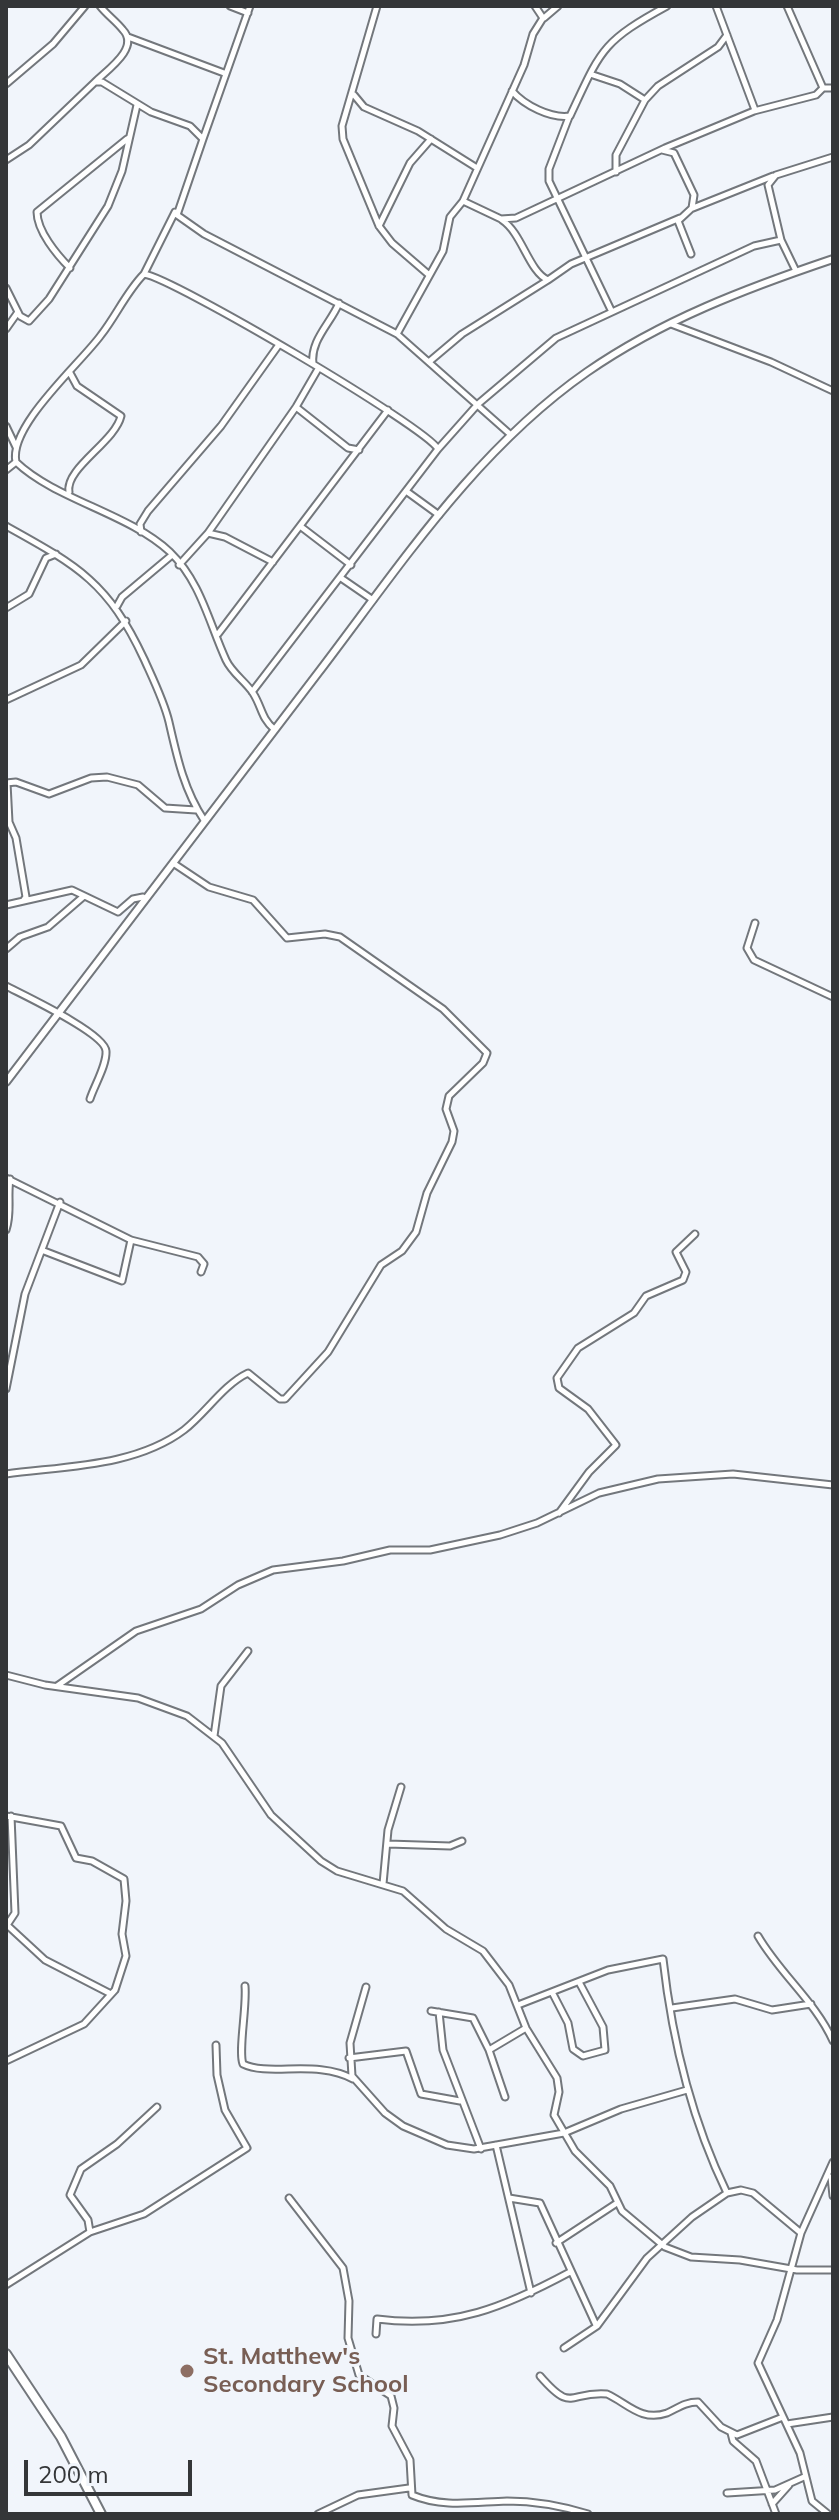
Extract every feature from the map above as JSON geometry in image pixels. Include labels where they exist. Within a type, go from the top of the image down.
[{"type":"highway","points":[[6,2354],[61,2437],[101,2514]]},
{"type":"main road","points":[[6,1082],[143,897],[173,863],[439,515],[511,435],[585,374],[670,323],[730,295],[833,259]]},
{"type":"street","points":[[6,84],[53,44],[85,6]]},
{"type":"street","points":[[100,6],[128,37],[225,73]]},
{"type":"street","points":[[6,470],[16,462],[17,448],[36,411],[70,373],[144,274],[189,184],[249,9],[230,6]]},
{"type":"street","points":[[377,6],[342,126],[344,147],[379,226],[392,243],[428,274]]},
{"type":"street","points":[[535,6],[543,18]]},
{"type":"street","points":[[397,334],[443,251],[450,217],[463,201],[478,168],[533,34],[543,18],[558,6]]},
{"type":"street","points":[[611,310],[548,175],[564,129],[600,51],[612,39],[667,6]]},
{"type":"street","points":[[716,6],[755,110]]},
{"type":"street","points":[[787,6],[823,88]]},
{"type":"street","points":[[616,172],[616,155],[645,100],[658,86],[718,47],[727,35]]},
{"type":"street","points":[[6,160],[29,145],[124,54],[128,37]]},
{"type":"street","points":[[590,74],[620,84],[645,100]]},
{"type":"street","points":[[95,82],[102,82],[137,105],[190,126],[203,139]]},
{"type":"street","points":[[501,219],[516,218],[558,200],[661,150],[755,110],[806,98],[823,88],[833,88]]},
{"type":"street","points":[[512,91],[519,99],[557,117],[570,116]]},
{"type":"street","points":[[353,94],[364,107],[431,139],[478,168]]},
{"type":"street","points":[[751,98],[763,108]]},
{"type":"street","points":[[507,102],[519,99]]},
{"type":"street","points":[[6,288],[18,312],[29,321],[34,319],[70,268],[112,196],[137,105]]},
{"type":"street","points":[[557,117],[564,129]]},
{"type":"street","points":[[70,268],[55,251],[38,220],[37,212],[128,138]]},
{"type":"street","points":[[379,226],[410,163],[431,139]]},
{"type":"street","points":[[661,150],[674,153],[694,195],[692,208]]},
{"type":"street","points":[[430,361],[462,334],[587,259],[680,218],[692,208],[776,175],[833,157]]},
{"type":"street","points":[[776,175],[767,191],[781,240],[796,271]]},
{"type":"street","points":[[463,201],[501,219],[514,230],[540,275],[548,280]]},
{"type":"street","points":[[175,211],[204,234],[397,334],[511,435]]},
{"type":"street","points":[[514,230],[516,218]]},
{"type":"street","points":[[680,218],[691,254]]},
{"type":"street","points":[[252,692],[438,449],[478,404],[540,349],[611,310],[664,290],[754,246],[781,240]]},
{"type":"street","points":[[144,274],[161,278],[245,323],[278,346],[388,410],[432,440],[438,449]]},
{"type":"street","points":[[179,565],[208,533],[296,407],[315,367],[312,355],[320,335],[339,303]]},
{"type":"street","points":[[6,329],[18,312]]},
{"type":"street","points":[[670,323],[771,362],[833,391]]},
{"type":"street","points":[[141,532],[140,524],[148,511],[221,426],[278,346]]},
{"type":"street","points":[[69,493],[70,480],[112,432],[121,416],[77,386],[70,373]]},
{"type":"street","points":[[296,407],[348,448],[359,450]]},
{"type":"street","points":[[218,634],[388,410]]},
{"type":"street","points":[[6,426],[17,448]]},
{"type":"street","points":[[348,448],[352,459]]},
{"type":"street","points":[[16,462],[141,532],[172,555],[206,604],[227,661],[252,692],[262,716],[274,729]]},
{"type":"street","points":[[406,491],[439,515]]},
{"type":"street","points":[[6,526],[56,554],[117,606],[154,680],[169,721],[178,765],[197,811],[204,820]]},
{"type":"street","points":[[300,526],[351,565]]},
{"type":"street","points":[[6,532],[20,534]]},
{"type":"street","points":[[208,533],[225,537],[273,562]]},
{"type":"street","points":[[6,608],[29,594],[46,558],[56,554]]},
{"type":"street","points":[[117,606],[122,597],[172,555]]},
{"type":"street","points":[[341,578],[373,601]]},
{"type":"street","points":[[107,596],[122,597]]},
{"type":"street","points":[[6,700],[81,665],[126,621]]},
{"type":"street","points":[[23,901],[26,891],[16,838],[9,822],[6,783],[16,782],[49,794],[91,778],[107,777],[138,785],[165,808],[197,811]]},
{"type":"street","points":[[6,1474],[72,1468],[156,1446],[182,1432],[248,1373],[280,1399],[285,1399],[328,1352],[381,1265],[402,1251],[416,1232],[427,1193],[452,1142],[454,1131],[446,1109],[449,1096],[483,1063],[487,1053],[443,1009],[340,937],[325,934],[287,938],[253,900],[202,883],[173,863]]},
{"type":"street","points":[[6,905],[70,890],[118,912],[133,899],[143,897]]},
{"type":"street","points":[[6,949],[20,937],[48,927],[84,896]]},
{"type":"street","points":[[755,923],[747,948],[754,960],[833,997]]},
{"type":"street","points":[[6,986],[59,1013],[106,1049],[90,1099]]},
{"type":"street","points":[[6,1230],[11,1214],[8,1178],[131,1240],[198,1257],[204,1264],[201,1272]]},
{"type":"street","points":[[6,1389],[25,1294],[44,1251],[60,1202]]},
{"type":"street","points":[[558,1514],[589,1472],[616,1445],[588,1409],[559,1388],[557,1378],[578,1348],[634,1313],[646,1296],[683,1280],[686,1272],[676,1252],[695,1234]]},
{"type":"street","points":[[44,1251],[122,1281],[131,1240]]},
{"type":"street","points":[[56,1686],[136,1631],[201,1609],[256,1576],[390,1550],[430,1550],[500,1535],[558,1514],[599,1493],[658,1479],[733,1474],[833,1485]]},
{"type":"street","points":[[214,1736],[221,1686],[248,1651]]},
{"type":"street","points":[[6,1675],[138,1698],[187,1716],[214,1736],[271,1815],[333,1869],[403,1891],[446,1929],[483,1951],[505,1977],[526,2028],[557,2078],[559,2092],[553,2113],[564,2133],[580,2156],[608,2182],[623,2212],[662,2245],[687,2256],[740,2260],[789,2269],[833,2270]]},
{"type":"street","points":[[383,1884],[392,1815],[401,1787]]},
{"type":"street","points":[[6,2061],[84,2024],[111,1994],[126,1956],[122,1934],[124,1879],[92,1861],[76,1858],[61,1826],[8,1816],[15,1913],[7,1925],[45,1960],[111,1994]]},
{"type":"street","points":[[388,1844],[450,1846],[462,1841]]},
{"type":"street","points":[[758,1936],[775,1963],[811,2004],[833,2041]]},
{"type":"street","points":[[518,2005],[608,1970],[663,1959],[687,2090],[712,2163],[727,2193]]},
{"type":"street","points":[[552,1992],[568,2023],[573,2049],[583,2056],[596,2055],[605,2050],[603,2027],[579,1982]]},
{"type":"street","points":[[245,1986],[247,2009],[241,2055],[243,2064],[257,2068],[299,2066],[340,2073],[354,2080],[403,2126],[447,2145],[481,2149],[564,2133],[621,2109],[687,2090]]},
{"type":"street","points":[[354,2080],[349,2058],[353,2027],[366,1987]]},
{"type":"street","points":[[672,2008],[735,1999],[772,2010],[811,2004]]},
{"type":"street","points":[[431,2011],[476,2020],[505,2097]]},
{"type":"street","points":[[439,2012],[443,2050],[460,2101],[481,2149]]},
{"type":"street","points":[[489,2050],[526,2028]]},
{"type":"street","points":[[6,2285],[90,2232],[140,2217],[246,2149],[228,2121],[223,2104],[217,2075],[216,2045]]},
{"type":"street","points":[[349,2058],[406,2051],[421,2094],[460,2101]]},
{"type":"street","points":[[90,2232],[86,2217],[70,2195],[73,2182],[81,2169],[110,2149],[157,2107]]},
{"type":"street","points":[[496,2145],[531,2293]]},
{"type":"street","points":[[828,2514],[813,2502],[804,2477],[802,2459],[758,2363],[777,2320],[801,2233],[830,2176],[833,2162]]},
{"type":"street","points":[[830,2176],[833,2196]]},
{"type":"street","points":[[564,2348],[597,2326],[635,2271],[662,2245],[692,2217],[727,2193],[741,2190],[753,2193],[801,2233]]},
{"type":"street","points":[[289,2198],[343,2268],[349,2301],[348,2338],[359,2375],[391,2396],[394,2408],[392,2426],[410,2460],[409,2488],[414,2496],[454,2504],[539,2503],[588,2514]]},
{"type":"street","points":[[509,2198],[540,2203],[597,2326]]},
{"type":"street","points":[[556,2243],[617,2203]]},
{"type":"street","points":[[376,2334],[377,2319],[409,2323],[443,2322],[531,2293],[570,2272]]},
{"type":"street","points":[[540,2376],[555,2394],[568,2400],[607,2394],[624,2408],[642,2413],[666,2413],[698,2402],[713,2420],[731,2433],[747,2432],[783,2417]]},
{"type":"street","points":[[787,2424],[833,2417]]},
{"type":"street","points":[[731,2433],[733,2441],[756,2461],[776,2514]]},
{"type":"street","points":[[727,2493],[766,2491],[790,2485],[804,2477]]},
{"type":"street","points":[[772,2504],[790,2485]]},
{"type":"street","points":[[318,2514],[358,2495],[409,2488]]},
{"type":"place","name":"St. Matthew's Secondary School","points":[[187,2371]]}]
